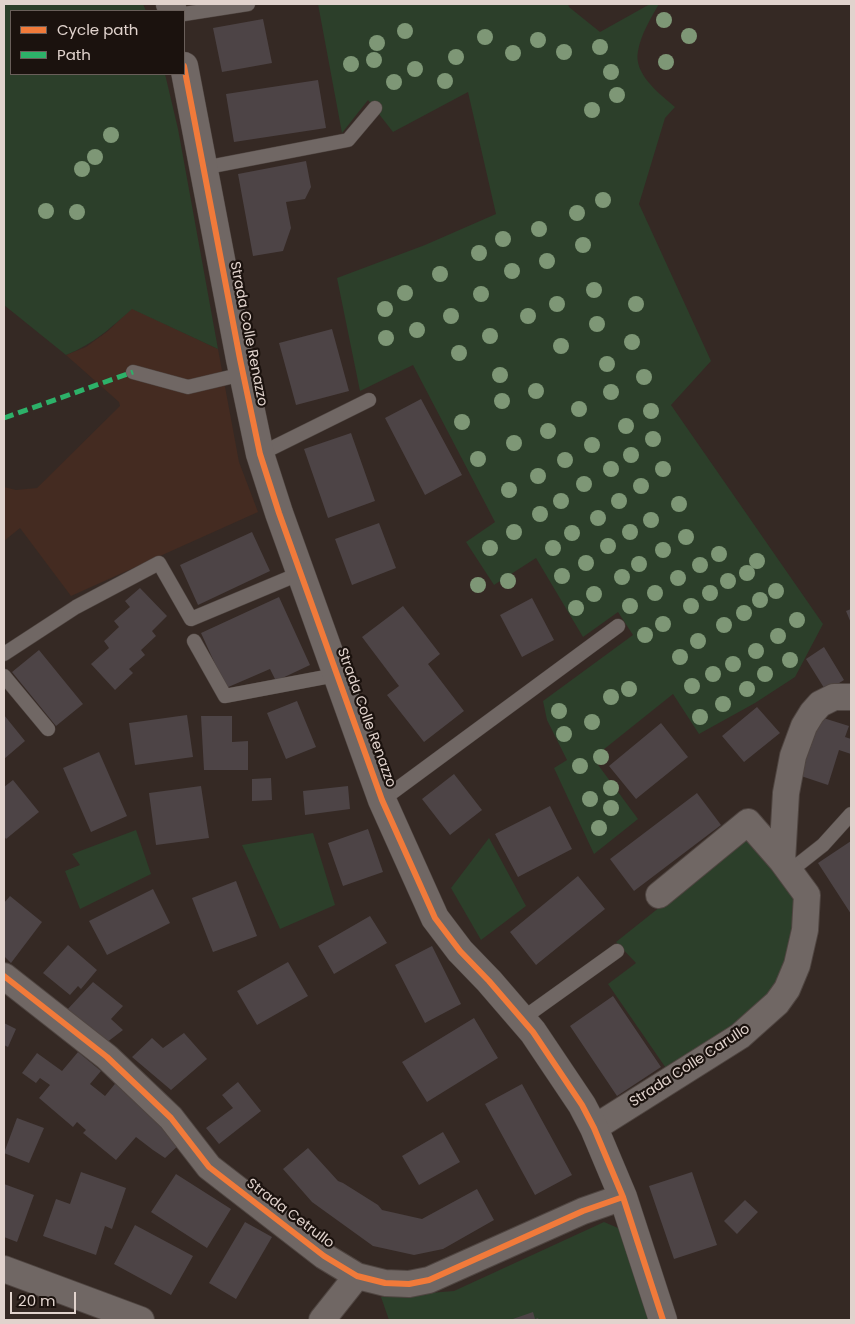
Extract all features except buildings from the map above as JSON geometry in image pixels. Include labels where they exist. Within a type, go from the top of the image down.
[{"type":"street","name":"Strada Colle Renazzo","points":[[185,71],[260,454],[336,675],[382,800],[435,918],[460,951],[489,980],[522,1019],[568,1082],[594,1128],[623,1197],[663,1320]]},
{"type":"street","points":[[786,866],[786,793],[794,756],[804,726],[820,704],[834,697],[851,697]]},
{"type":"street","name":"Strada Colle Carullo","points":[[594,1128],[740,1036],[777,1003],[793,978],[806,930],[807,895],[786,866],[748,822],[659,895]]},
{"type":"street","name":"Strada Cetrullo","points":[[4,976],[107,1057],[171,1118],[209,1167],[324,1256],[357,1276],[385,1283],[409,1284],[429,1280],[582,1211],[623,1197]]},
{"type":"street","points":[[4,1269],[141,1320]]},
{"type":"street","points":[[322,1320],[357,1276]]},
{"type":"lane","points":[[185,14],[248,4]]},
{"type":"lane","points":[[203,168],[348,140],[375,108]]},
{"type":"lane","points":[[133,372],[188,387],[243,374]]},
{"type":"lane","points":[[260,454],[369,400]]},
{"type":"lane","points":[[4,654],[76,607],[159,563],[191,619],[301,573]]},
{"type":"lane","name":"Strada Colle Renazzo","points":[[382,800],[618,626]]},
{"type":"lane","name":"Strada Colle Renazzo","points":[[194,641],[225,696],[336,675]]},
{"type":"lane","points":[[4,676],[48,729]]},
{"type":"lane","points":[[786,866],[823,845],[851,817]]},
{"type":"lane","points":[[522,1019],[617,951]]},
{"type":"shaded area","points":[[132,308],[218,349],[239,462],[258,512],[71,596],[20,528],[4,541],[4,487],[16,490],[37,488],[120,406],[119,402],[66,355],[86,347],[108,331]]},
{"type":"green space","points":[[4,4],[143,4],[146,10],[10,10],[10,75],[165,75],[178,129],[218,349],[132,309],[94,340],[66,355],[4,305]]},
{"type":"green space","points":[[318,4],[568,4],[569,7],[600,32],[650,4],[659,4],[641,38],[638,59],[640,68],[649,83],[675,107],[665,118],[639,204],[711,361],[671,405],[823,624],[795,677],[755,703],[699,734],[673,694],[593,758],[638,819],[594,854],[554,768],[567,760],[547,720],[543,701],[633,635],[618,612],[583,637],[536,558],[494,585],[466,542],[495,522],[413,365],[360,391],[337,278],[425,245],[496,214],[468,92],[393,132],[368,100],[342,133]]},
{"type":"green space","points":[[136,830],[151,874],[80,909],[65,871],[80,865],[72,854]]},
{"type":"green space","points":[[313,833],[335,905],[280,929],[242,845]]},
{"type":"green space","points":[[749,836],[801,901],[798,947],[762,1012],[670,1074],[608,984],[636,963],[616,942]]},
{"type":"green space","points":[[489,838],[526,906],[481,940],[451,888]]},
{"type":"green space","points":[[604,1222],[618,1228],[624,1238],[651,1320],[389,1320],[381,1297],[454,1291]]},
{"type":"marked path","points":[[4,418],[133,372]]},
{"type":"cycle path","points":[[185,71],[260,454],[279,513],[382,800],[435,918],[460,951],[533,1032],[582,1105],[594,1128],[623,1197],[663,1320]]},
{"type":"cycle path","points":[[4,976],[107,1057],[171,1118],[209,1167],[324,1256],[357,1276],[385,1283],[409,1284],[429,1280],[583,1211],[623,1197]]}]
